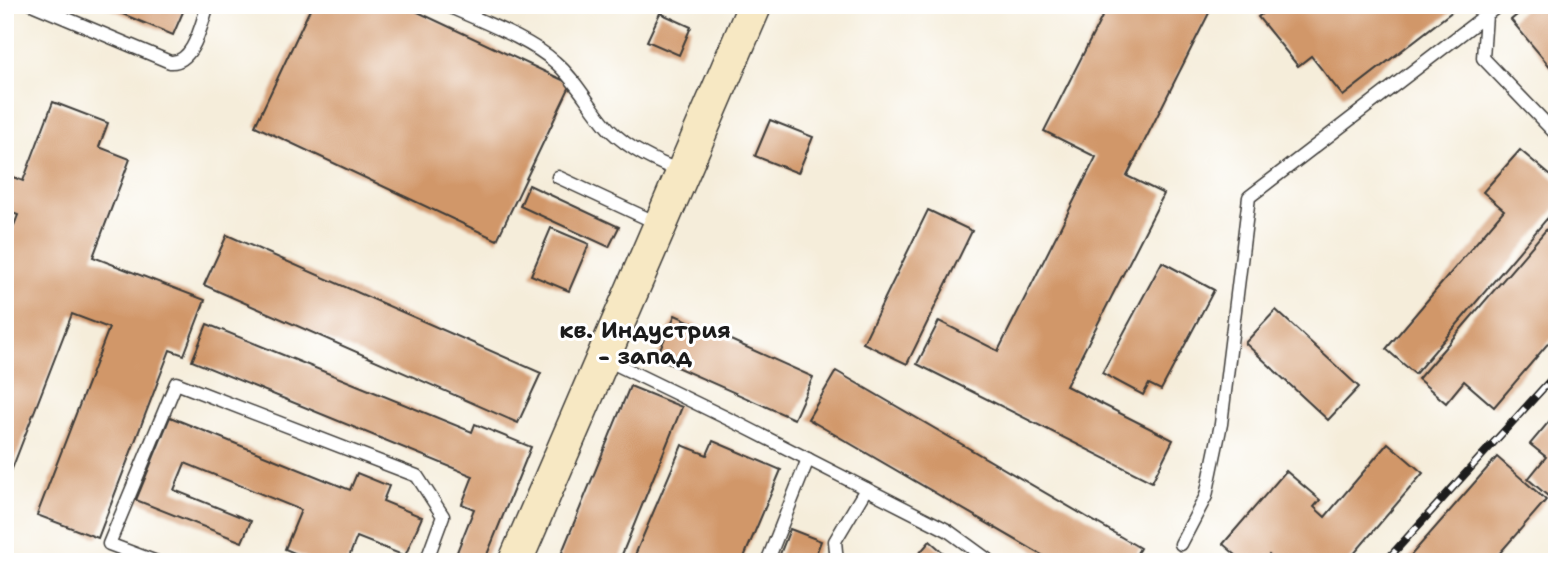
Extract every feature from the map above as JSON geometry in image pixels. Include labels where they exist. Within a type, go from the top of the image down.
[{"type":"street","points":[[515,562],[755,5]]},
{"type":"lane","points":[[34,5],[170,62],[179,63],[188,57],[208,5]]},
{"type":"lane","points":[[446,5],[527,44],[554,61],[610,129],[649,159],[683,172]]},
{"type":"lane","points":[[1181,544],[1206,495],[1221,424],[1249,198],[1482,10],[1499,5]]},
{"type":"lane","points":[[1482,10],[1483,58],[1557,135]]},
{"type":"lane","points":[[558,177],[660,225]]},
{"type":"lane","points":[[602,358],[947,530],[990,562]]},
{"type":"lane","points":[[157,562],[109,544],[176,383],[417,476],[443,516],[426,562]]},
{"type":"lane","points":[[767,562],[808,459]]},
{"type":"lane","points":[[837,562],[835,541],[866,489]]},
{"type":"building","points":[[101,5],[186,5],[173,35]]},
{"type":"building","points":[[312,5],[403,5],[571,84],[497,240],[255,126]]},
{"type":"building","points":[[1108,5],[1213,5],[1127,176],[1164,194],[1066,386],[1173,440],[1152,482],[917,364],[939,321],[998,351],[1096,157],[1044,131]]},
{"type":"building","points":[[1273,5],[1450,5],[1454,10],[1343,96],[1311,56],[1298,66],[1258,17]]},
{"type":"building","points":[[1529,5],[1557,5],[1557,75],[1511,20]]},
{"type":"building","points":[[660,13],[691,27],[679,55],[647,41]]},
{"type":"building","points":[[53,102],[108,123],[99,147],[130,159],[93,257],[205,300],[184,355],[170,350],[98,538],[37,515],[109,328],[72,314],[5,487],[5,249],[18,215],[5,210],[5,174],[23,181]]},
{"type":"building","points":[[770,120],[813,137],[798,173],[755,156]]},
{"type":"building","points":[[1520,150],[1557,181],[1557,207],[1415,374],[1386,349],[1504,210],[1483,192]]},
{"type":"building","points":[[529,185],[619,227],[609,247],[520,206]]},
{"type":"building","points":[[928,210],[972,231],[907,364],[863,343]]},
{"type":"building","points":[[1557,217],[1557,333],[1494,407],[1464,381],[1446,403],[1418,379]]},
{"type":"building","points":[[551,228],[589,244],[569,291],[531,275]]},
{"type":"building","points":[[227,235],[541,373],[518,423],[204,285]]},
{"type":"building","points":[[1162,262],[1214,290],[1161,390],[1149,384],[1143,395],[1102,373]]},
{"type":"building","points":[[1276,310],[1359,387],[1328,420],[1245,343]]},
{"type":"building","points":[[675,315],[813,377],[794,419],[656,358]]},
{"type":"building","points":[[207,324],[472,432],[475,424],[531,447],[484,562],[457,552],[474,509],[462,504],[473,476],[192,361]]},
{"type":"building","points":[[836,371],[1140,548],[1132,562],[1054,562],[808,419]]},
{"type":"building","points":[[630,386],[682,407],[619,562],[558,562]]},
{"type":"building","points":[[1557,412],[1557,486],[1548,496],[1528,479],[1546,457],[1530,444]]},
{"type":"building","points":[[170,417],[350,490],[357,473],[389,486],[383,501],[422,517],[405,556],[357,537],[347,562],[316,562],[285,549],[301,510],[185,463],[174,490],[251,521],[242,542],[136,500]]},
{"type":"building","points":[[713,441],[781,470],[742,562],[632,562],[682,445],[707,455]]},
{"type":"building","points":[[1388,443],[1423,473],[1347,562],[1277,562],[1269,555],[1263,562],[1244,562],[1223,544],[1286,471],[1320,500],[1314,507],[1325,517]]},
{"type":"building","points":[[1497,457],[1546,500],[1492,562],[1405,562]]},
{"type":"building","points":[[790,529],[821,541],[813,562],[777,562]]},
{"type":"building","points":[[930,541],[954,562],[912,562]]},
{"type":"railway","points":[[1385,562],[1557,373]]},
{"type":"district","name":"кв. Индустрия - запад","points":[[645,343]]}]
